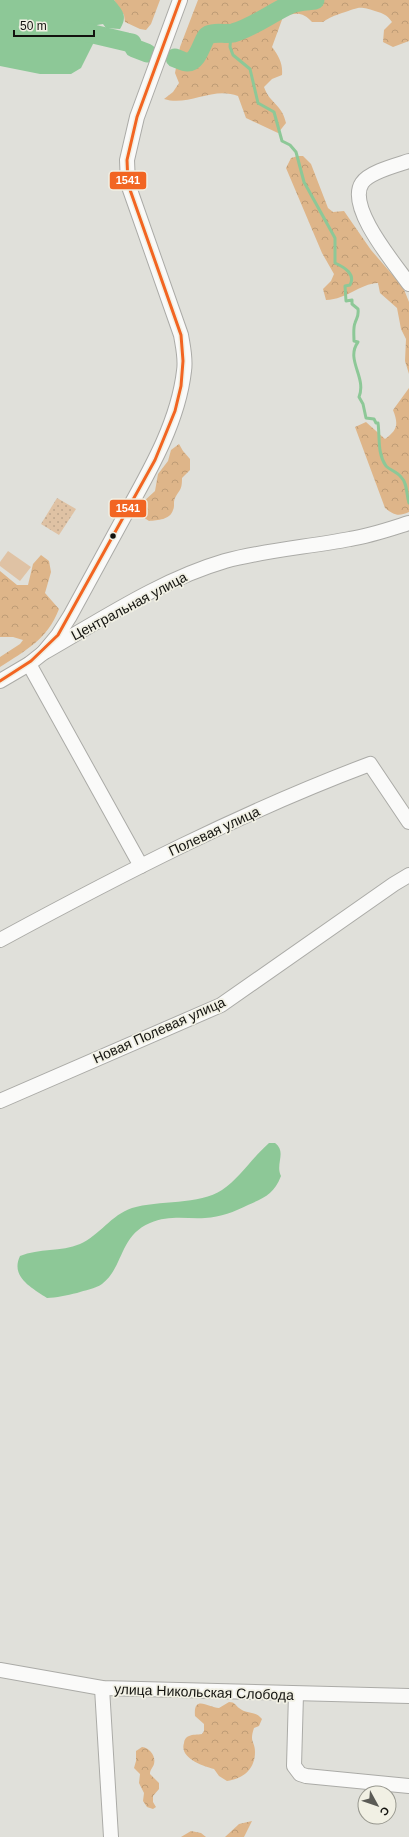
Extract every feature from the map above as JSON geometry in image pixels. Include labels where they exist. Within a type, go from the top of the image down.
[{"type":"street","points":[[43,653],[58,635],[70,616],[139,490],[166,436],[180,390],[184,371],[185,354],[181,335],[128,184],[127,160],[136,117],[180,0]]},
{"type":"street","points":[[409,161],[371,175],[362,182],[358,200],[370,228],[409,284]]},
{"type":"street","name":"Центральная улица","points":[[0,681],[29,664],[43,653],[160,587],[200,570],[224,562],[264,552],[351,539],[409,524]]},
{"type":"street","points":[[29,664],[141,866]]},
{"type":"street","name":"Полевая улица","points":[[0,940],[141,866],[301,790],[370,764],[409,822]]},
{"type":"street","name":"Новая Полевая улица","points":[[0,1101],[221,1004],[409,875]]},
{"type":"street","name":"улица Никольская Слобода","points":[[0,1670],[102,1688],[409,1696]]},
{"type":"street","points":[[102,1688],[110,1837]]},
{"type":"street","points":[[296,1694],[294,1766],[300,1774],[306,1776],[409,1786]]},
{"type":"shaded area","points":[[0,0],[114,0],[122,11],[124,21],[120,29],[106,28],[103,24],[97,25],[94,29],[101,33],[101,37],[94,42],[81,68],[71,74],[40,74],[0,66]]},
{"type":"shaded area","points":[[57,498],[76,509],[59,535],[41,524]]},
{"type":"shaded area","points":[[8,551],[31,567],[20,581],[0,566],[0,562]]},
{"type":"shaded area","points":[[269,1143],[275,1143],[280,1150],[281,1154],[279,1167],[281,1176],[275,1187],[268,1195],[243,1208],[222,1215],[205,1218],[171,1218],[150,1223],[140,1229],[133,1236],[109,1277],[99,1286],[77,1293],[47,1298],[29,1286],[20,1276],[18,1263],[20,1256],[80,1244],[94,1236],[118,1215],[132,1208],[191,1200],[213,1195],[235,1180]]},
{"type":"green space","points":[[114,0],[160,0],[151,24],[146,30],[140,29],[125,22],[124,15]]},
{"type":"green space","points":[[198,0],[409,0],[409,41],[393,47],[383,42],[384,30],[392,22],[385,15],[365,8],[352,10],[323,22],[312,22],[306,16],[299,14],[292,14],[283,17],[272,47],[280,60],[282,75],[272,79],[264,87],[269,97],[282,112],[286,123],[278,133],[246,118],[238,96],[219,93],[173,101],[164,99],[173,92],[179,83],[175,73],[180,47]]},
{"type":"green space","points":[[303,156],[311,164],[328,208],[333,212],[344,211],[371,250],[403,287],[409,302],[409,374],[405,361],[406,339],[401,329],[397,308],[380,293],[378,283],[365,286],[341,297],[326,300],[323,289],[331,281],[334,274],[322,253],[286,168],[291,158]]},
{"type":"green space","points":[[409,388],[409,512],[399,515],[394,514],[385,508],[355,427],[366,422],[385,439],[396,427],[396,420],[393,410]]},
{"type":"green space","points":[[179,444],[190,459],[190,470],[182,478],[181,487],[174,500],[174,508],[169,516],[163,519],[149,521],[142,513],[143,502],[155,491],[158,474],[168,461],[171,450]]},
{"type":"green space","points":[[41,555],[49,561],[51,572],[45,593],[59,609],[48,629],[35,643],[0,667],[0,657],[20,644],[23,640],[13,637],[0,637],[0,571],[17,585],[28,585],[33,564]]},
{"type":"green space","points":[[229,1702],[234,1703],[242,1710],[257,1714],[262,1719],[259,1726],[254,1728],[253,1733],[252,1739],[255,1752],[253,1764],[242,1776],[227,1781],[219,1776],[214,1769],[204,1766],[188,1757],[183,1748],[184,1741],[187,1737],[202,1734],[204,1731],[204,1724],[195,1716],[196,1705],[202,1704],[219,1708]]},
{"type":"green space","points":[[142,1747],[148,1749],[153,1755],[154,1764],[150,1774],[159,1783],[159,1789],[153,1796],[153,1802],[156,1807],[153,1809],[147,1807],[143,1801],[144,1793],[139,1783],[140,1774],[134,1768],[136,1751]]},
{"type":"green space","points":[[252,1821],[244,1837],[225,1837],[239,1824]]},
{"type":"green space","points":[[191,1831],[201,1833],[206,1837],[181,1837]]},
{"type":"waterway","points":[[175,58],[186,62],[191,61],[198,54],[204,40],[208,35],[215,33],[233,33],[248,27],[291,4],[315,0]]},
{"type":"waterway","points":[[76,30],[132,43],[134,48],[147,53]]},
{"type":"waterway","points":[[231,34],[230,47],[233,55],[250,69],[258,103],[274,112],[282,141],[290,145],[296,152],[304,182],[335,238],[335,263],[348,271],[350,274],[350,285],[345,286],[346,301],[352,300],[352,304],[358,309],[358,315],[354,325],[354,341],[358,342],[354,355],[361,390],[359,397],[363,404],[366,418],[374,419],[376,423],[378,423],[381,456],[386,466],[398,474],[403,480],[406,486],[409,503]]},
{"type":"transit line","name":"1541","points":[[0,681],[31,661],[58,635],[155,460],[175,411],[181,386],[183,361],[181,335],[128,184],[127,160],[137,117],[180,0]]}]
